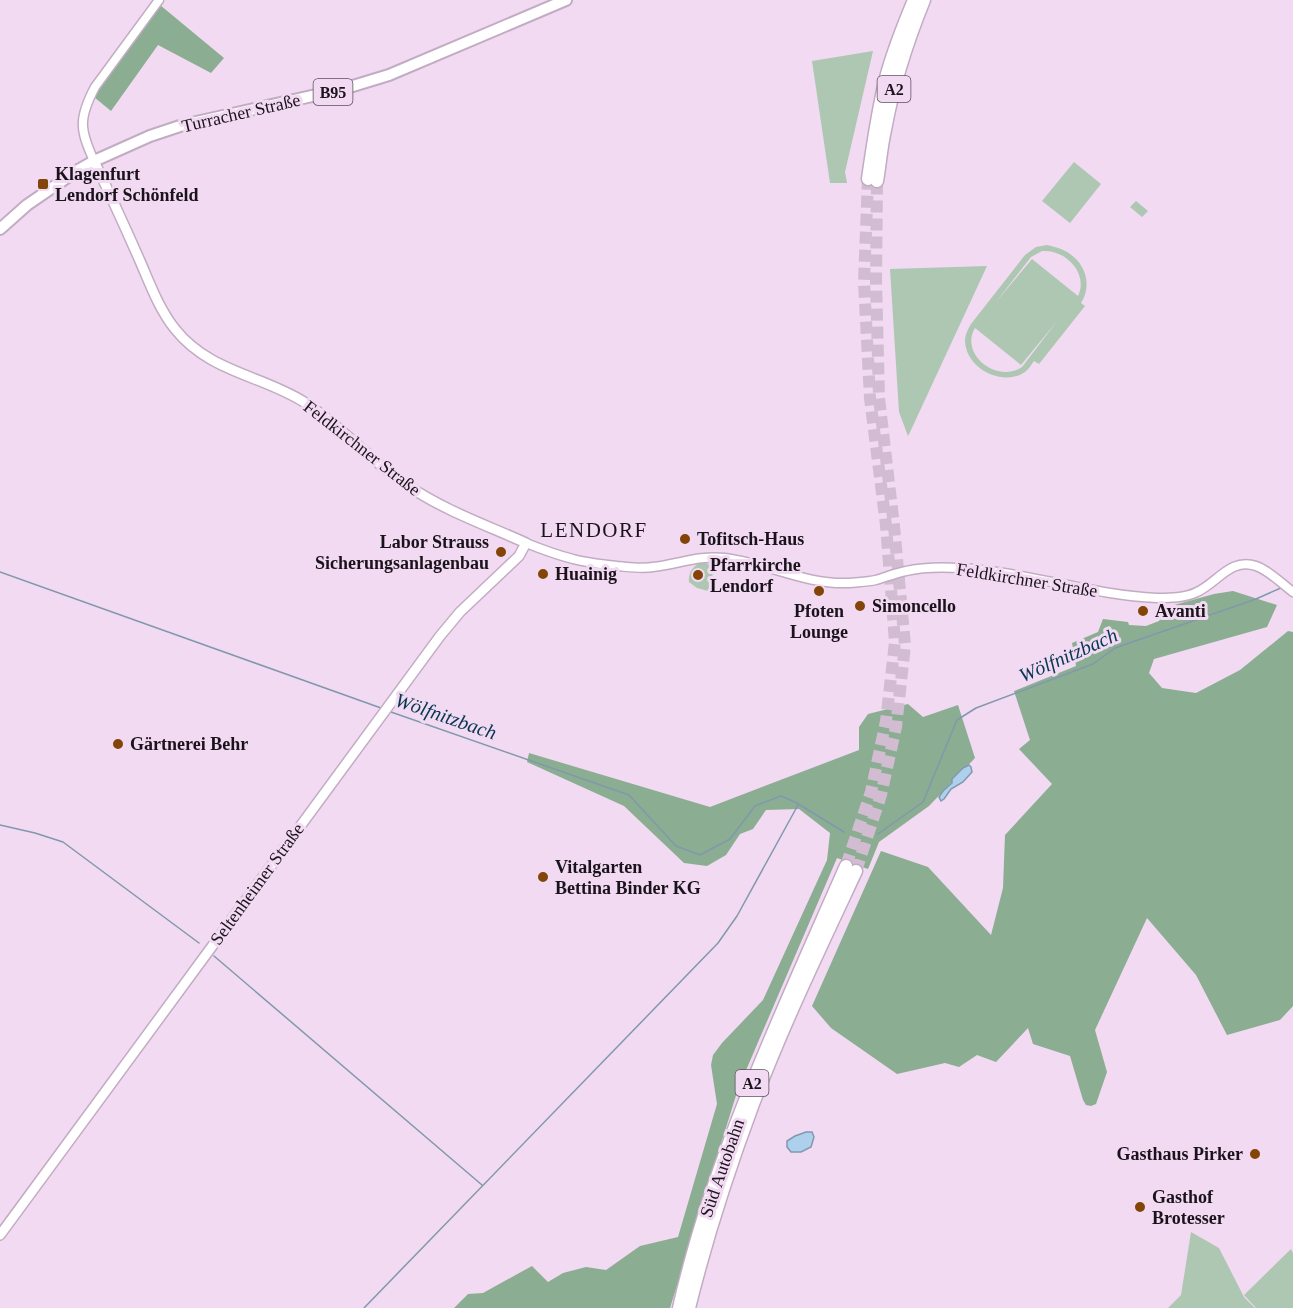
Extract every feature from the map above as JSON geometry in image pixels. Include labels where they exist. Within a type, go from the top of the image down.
[{"type":"highway","name":"A2","points":[[914,0],[887,75],[875,128],[873,180],[896,79],[909,36],[924,0]]},
{"type":"highway","name":"Süd Autobahn","points":[[679,1308],[720,1167],[745,1099],[782,1012],[851,869],[754,1102],[729,1171],[689,1308]]},
{"type":"main road","name":"Turracher Straße","points":[[0,229],[27,205],[78,170],[150,136],[183,125],[343,90],[389,75],[566,0]]},
{"type":"main road","name":"Feldkirchner Straße","points":[[94,161],[157,299],[175,329],[186,342],[215,363],[278,388],[302,401],[327,418],[405,484],[424,496],[526,543]]},
{"type":"main road","name":"Seltenheimer Straße","points":[[0,1235],[440,636],[460,612],[519,556],[526,543]]},
{"type":"street","points":[[94,161],[85,142],[82,128],[87,102],[94,87],[159,0]]},
{"type":"street","name":"Feldkirchner Straße","points":[[526,543],[573,559],[631,568],[653,567],[710,557],[752,562],[831,583],[864,582],[906,571],[940,567],[961,568],[1108,593],[1162,598],[1194,594],[1233,567],[1255,565],[1292,592]]},
{"type":"green space","points":[[160,5],[224,58],[211,73],[158,45],[111,111],[94,97]]},
{"type":"green space","points":[[873,51],[845,172],[847,183],[830,183],[812,61]]},
{"type":"green space","points":[[1074,162],[1101,184],[1070,223],[1042,201]]},
{"type":"green space","points":[[1136,201],[1148,211],[1142,217],[1130,207]]},
{"type":"green space","points":[[1047,245],[1061,249],[1075,258],[1086,279],[1085,295],[1081,303],[1085,306],[1039,364],[1034,361],[1026,371],[1016,376],[1006,377],[987,373],[972,360],[967,351],[966,334],[971,324],[1025,255],[1036,247]],"holes":[[[1042,251],[1059,254],[1073,264],[1080,279],[1081,287],[1078,296],[1032,259],[996,302],[1031,257]],[[1058,320],[1022,367],[1012,371],[1002,372],[992,369],[977,357],[972,348],[971,338],[975,328],[1021,365]]]},
{"type":"green space","points":[[987,266],[908,436],[899,412],[890,269]]},
{"type":"green space","points":[[702,562],[711,565],[713,572],[708,591],[697,588],[689,582],[692,570]]},
{"type":"green space","points":[[1233,591],[1277,605],[1267,627],[1154,659],[1149,673],[1162,688],[1196,693],[1240,670],[1288,631],[1293,632],[1293,1006],[1280,1020],[1227,1035],[1196,975],[1147,918],[1095,1030],[1107,1072],[1096,1104],[1091,1106],[1086,1105],[1083,1100],[1070,1056],[1033,1044],[1028,1028],[996,1062],[977,1055],[959,1067],[945,1063],[897,1074],[831,1028],[812,1006],[881,851],[928,867],[991,935],[1003,888],[1005,835],[1052,784],[1019,749],[1030,740],[1014,691],[1076,666],[1072,643],[1098,632],[1103,619],[1146,626],[1159,621],[1167,607]]},
{"type":"green space","points":[[908,704],[923,717],[958,705],[975,758],[929,806],[879,842],[868,869],[837,858],[738,1089],[670,1308],[454,1308],[468,1294],[483,1293],[532,1266],[548,1282],[563,1273],[586,1267],[606,1270],[640,1246],[678,1237],[717,1104],[711,1065],[713,1055],[763,1000],[827,860],[830,833],[799,809],[766,810],[753,829],[740,834],[726,855],[707,866],[684,863],[624,806],[527,762],[529,753],[710,807],[859,750],[859,727],[868,714]]},
{"type":"green space","points":[[1191,1232],[1219,1248],[1244,1297],[1255,1308],[1168,1308],[1181,1295]]},
{"type":"green space","points":[[1291,1249],[1293,1253],[1293,1308],[1256,1308],[1244,1295]]},
{"type":"water","points":[[969,765],[972,772],[963,782],[951,789],[941,801],[939,797],[952,783],[952,779]]},
{"type":"water","points":[[806,1132],[812,1132],[814,1137],[811,1147],[801,1152],[791,1152],[787,1147],[787,1141]]},
{"type":"waterway","name":"Wölfnitzbach","points":[[0,572],[381,708]]},
{"type":"waterway","name":"Wölfnitzbach","points":[[878,834],[923,802],[957,720],[976,708],[1093,664],[1115,648],[1256,599],[1283,587]]},
{"type":"waterway","name":"Wölfnitzbach","points":[[391,712],[629,795],[676,846],[700,855],[730,839],[755,806],[781,796],[844,832]]},
{"type":"waterway","points":[[364,1308],[718,943],[737,916],[798,805]]},
{"type":"waterway","points":[[0,825],[63,842],[199,943]]},
{"type":"waterway","points":[[214,956],[482,1185]]},
{"type":"tunnel","points":[[846,866],[871,792],[886,721],[895,642],[886,525],[870,398],[864,282],[868,179]]},
{"type":"tunnel","points":[[856,871],[881,795],[896,727],[905,645],[879,398],[876,280],[877,181]]},
{"type":"place","name":"Klagenfurt Lendorf Schönfeld","points":[[43,184]]},
{"type":"place","name":"Tofitsch-Haus","points":[[685,539]]},
{"type":"place","name":"Labor Strauss Sicherungsanlagenbau","points":[[501,552]]},
{"type":"place","name":"Huainig","points":[[543,574]]},
{"type":"place","name":"Pfarrkirche Lendorf","points":[[698,575]]},
{"type":"place","name":"Pfoten Lounge","points":[[819,591]]},
{"type":"place","name":"Simoncello","points":[[860,606]]},
{"type":"place","name":"Avanti","points":[[1143,611]]},
{"type":"place","name":"Gärtnerei Behr","points":[[118,744]]},
{"type":"place","name":"Vitalgarten Bettina Binder KG","points":[[543,877]]},
{"type":"place","name":"Gasthaus Pirker","points":[[1255,1154]]},
{"type":"place","name":"Gasthof Brotesser","points":[[1140,1207]]},
{"type":"district","name":"LENDORF","points":[[594,530]]}]
